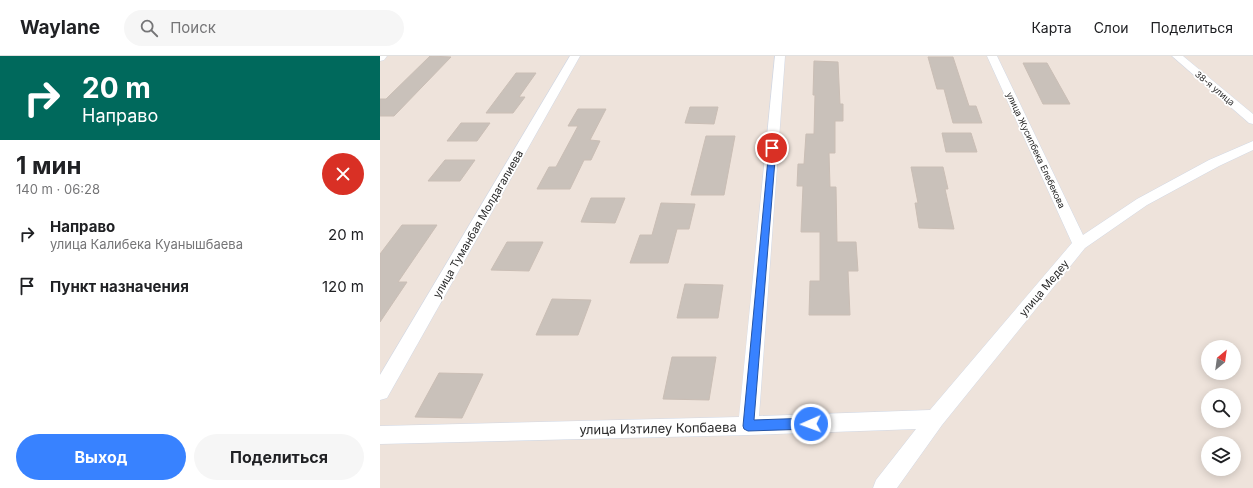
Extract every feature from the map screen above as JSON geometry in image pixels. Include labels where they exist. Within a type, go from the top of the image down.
[{"type":"street","name":"улица Туманбая Молдагалиева","points":[[380,392],[575,56]]},
{"type":"street","points":[[748,426],[780,56]]},
{"type":"street","name":"улица Жусипбека Елебекова","points":[[992,56],[1080,244]]},
{"type":"street","name":"38-я улица","points":[[1177,56],[1253,120]]},
{"type":"street","name":"улица Медеу","points":[[884,488],[935,419],[1080,244],[1142,202],[1214,163],[1253,145]]},
{"type":"street","name":"улица Изтилеу Копбаева","points":[[380,435],[748,426],[935,419]]},
{"type":"building","points":[[430,56],[451,57],[394,116],[380,116],[380,99],[386,99]]},
{"type":"building","points":[[928,57],[953,57],[969,106],[976,106],[982,123],[953,123],[944,89],[937,89]]},
{"type":"building","points":[[814,61],[838,62],[840,104],[843,104],[843,121],[835,121],[835,153],[829,153],[830,187],[836,187],[837,242],[856,242],[858,271],[848,271],[850,315],[809,315],[810,281],[820,281],[820,232],[801,232],[803,186],[797,186],[798,164],[804,164],[806,134],[814,134]]},
{"type":"building","points":[[1023,63],[1047,63],[1070,104],[1043,104]]},
{"type":"building","points":[[516,73],[536,73],[519,97],[525,97],[513,113],[486,113]]},
{"type":"building","points":[[690,107],[718,107],[714,124],[685,123]]},
{"type":"building","points":[[578,109],[606,109],[590,140],[600,141],[591,160],[584,160],[570,189],[537,189],[549,167],[556,167],[578,126],[568,126]]},
{"type":"building","points":[[461,123],[490,123],[477,141],[447,141]]},
{"type":"building","points":[[942,133],[971,133],[977,152],[946,152]]},
{"type":"building","points":[[706,136],[735,136],[724,195],[691,195]]},
{"type":"building","points":[[445,160],[475,160],[460,181],[428,181]]},
{"type":"building","points":[[911,167],[943,167],[948,189],[945,189],[954,229],[919,228],[915,203],[918,203]]},
{"type":"building","points":[[591,198],[625,198],[615,223],[581,222]]},
{"type":"building","points":[[661,203],[695,204],[689,229],[677,229],[668,263],[630,263],[640,235],[652,235]]},
{"type":"building","points":[[402,225],[437,225],[398,282],[407,282],[380,322],[380,254]]},
{"type":"building","points":[[507,242],[543,242],[529,271],[491,270]]},
{"type":"building","points":[[685,284],[723,285],[718,318],[677,318]]},
{"type":"building","points":[[552,299],[591,300],[578,335],[536,335]]},
{"type":"building","points":[[672,357],[716,357],[709,400],[663,399]]},
{"type":"building","points":[[439,373],[483,374],[462,418],[415,417]]},
{"type":"route","points":[[772,148],[748,426],[811,424]]}]
